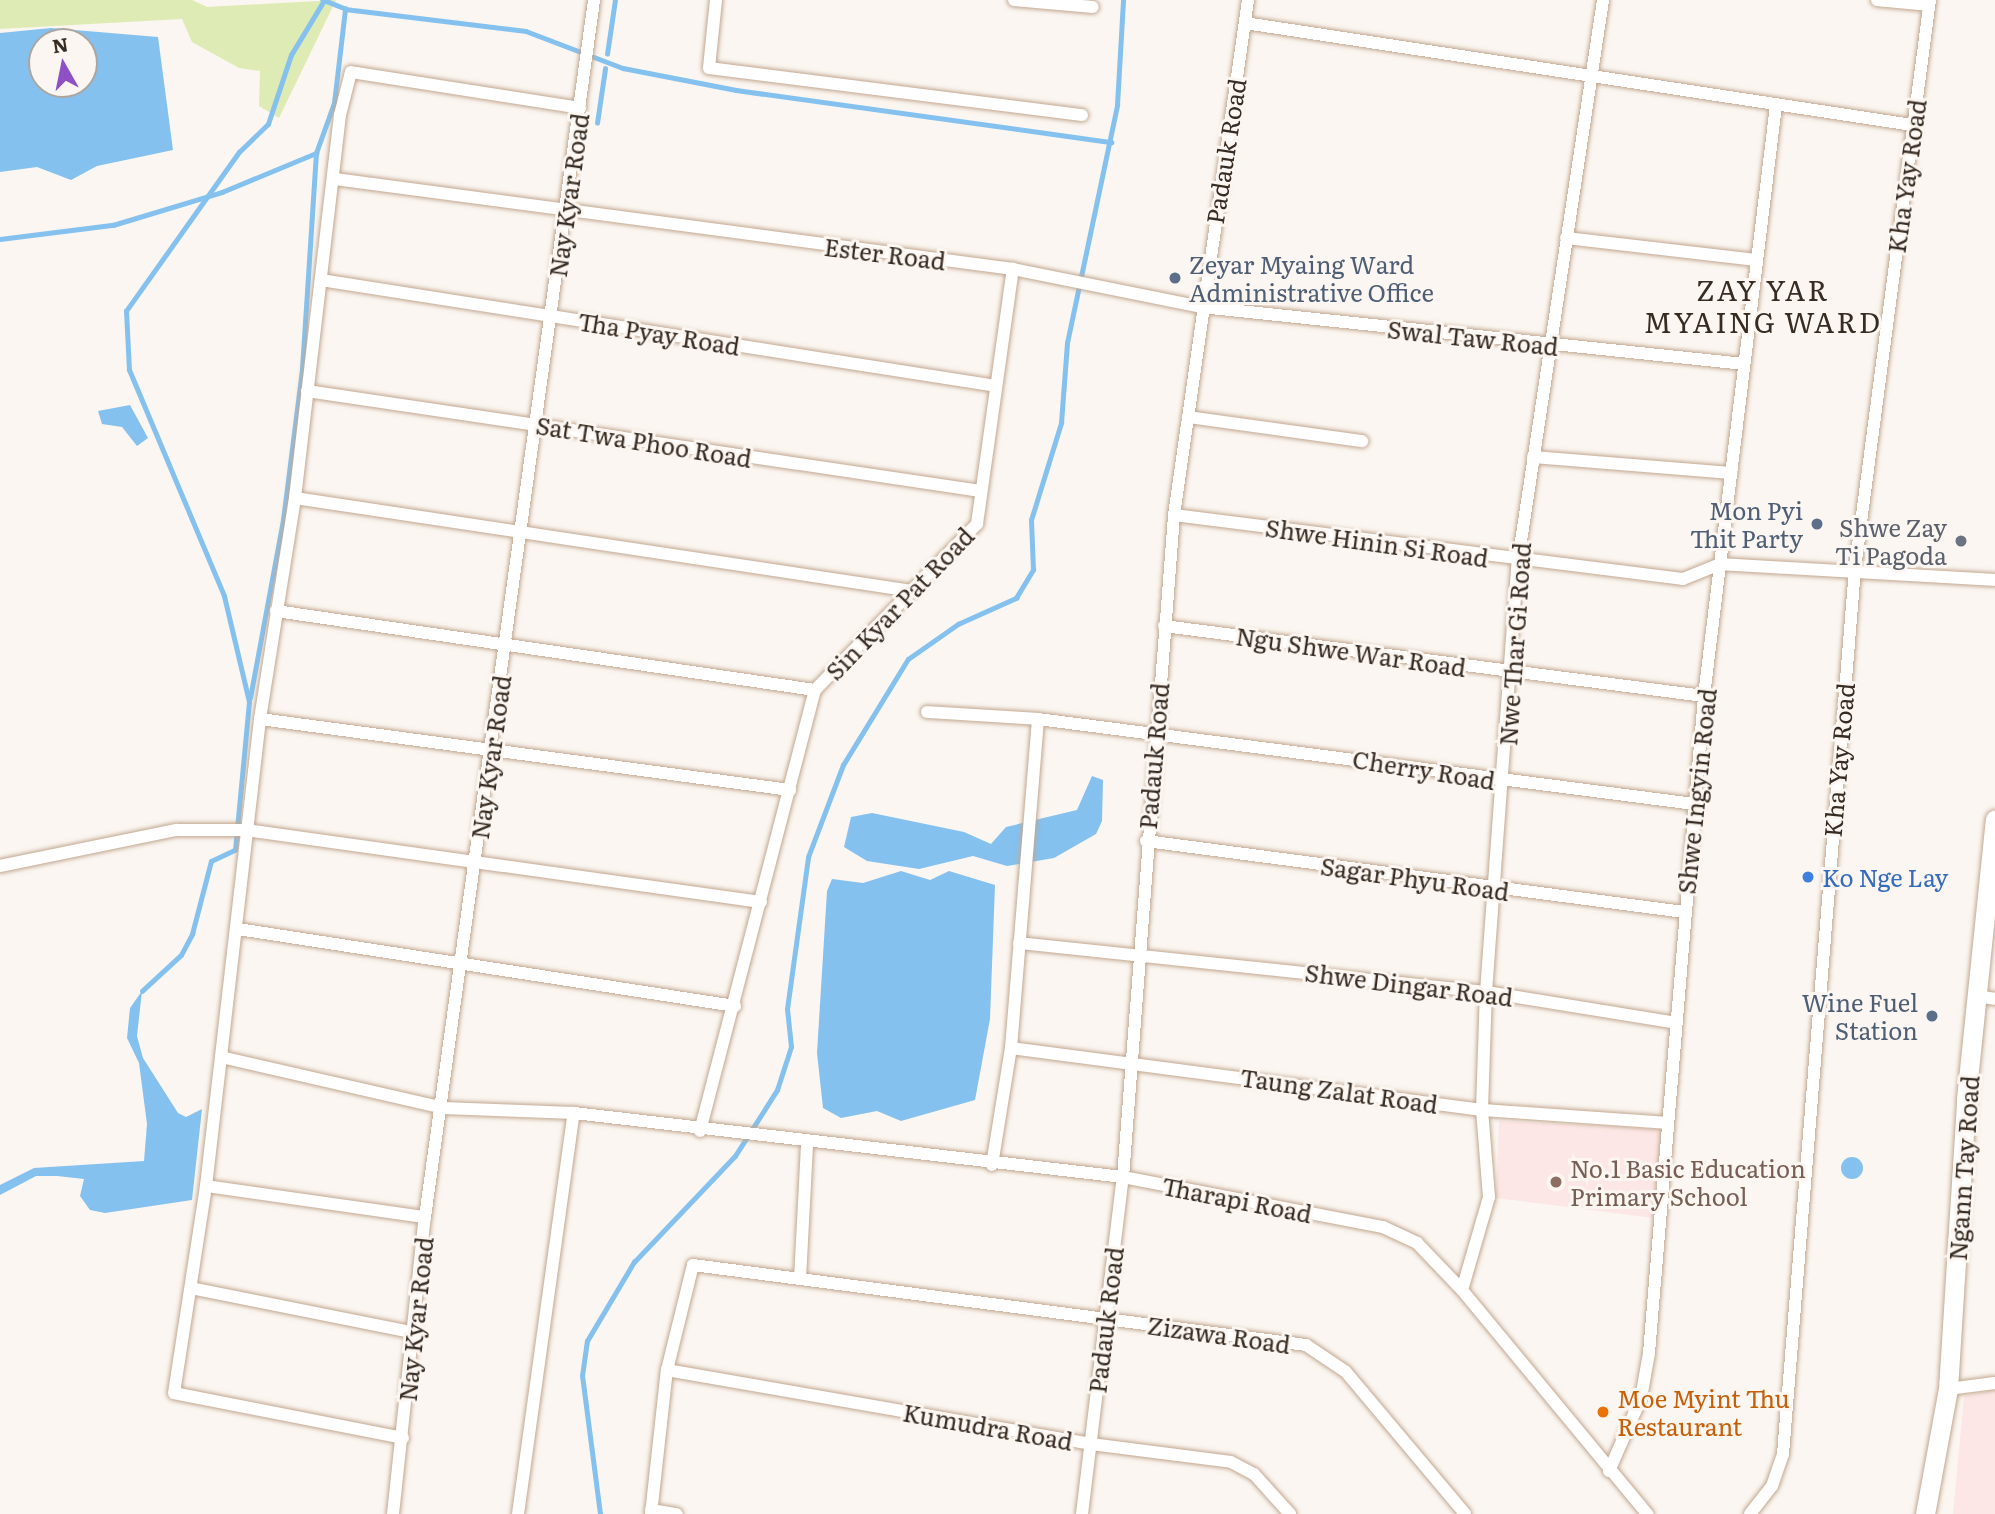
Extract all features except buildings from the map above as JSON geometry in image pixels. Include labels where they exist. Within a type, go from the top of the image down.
[{"type":"main road","name":"Ngann Tay Road","points":[[1925,1514],[1948,1390],[1986,998],[1995,820]]},
{"type":"street","name":"Nay Kyar Road","points":[[393,1514],[416,1333],[425,1217],[443,1108],[594,0]]},
{"type":"street","points":[[716,0],[709,68],[1082,115]]},
{"type":"street","points":[[1014,0],[1093,7]]},
{"type":"street","name":"Padauk Road","points":[[1082,1514],[1123,1178],[1129,1059],[1174,515],[1201,307],[1248,0]]},
{"type":"street","name":"Nwe Thar Gi Road","points":[[1462,1290],[1489,1197],[1482,1110],[1486,992],[1496,890],[1518,561],[1603,0]]},
{"type":"street","points":[[1877,0],[1930,3]]},
{"type":"street","name":"Kha Yay Road","points":[[1749,1514],[1772,1486],[1783,1454],[1855,568],[1930,3]]},
{"type":"street","points":[[1245,23],[1912,125]]},
{"type":"street","name":"Nay Kyar Road","points":[[403,1438],[174,1393],[206,1186],[238,929],[246,830],[260,719],[295,498],[321,280],[351,72],[580,108]]},
{"type":"street","name":"Shwe Ingyin Road","points":[[1609,1471],[1642,1398],[1649,1353],[1704,696],[1776,105]]},
{"type":"street","name":"Ester Road","points":[[335,179],[566,212],[1013,269],[1201,307]]},
{"type":"street","points":[[1566,238],[1757,260]]},
{"type":"street","name":"Sin Kyar Pat Road","points":[[701,1131],[815,690],[977,524],[1013,269]]},
{"type":"street","name":"Tha Pyay Road","points":[[321,280],[996,386]]},
{"type":"street","name":"Swal Taw Road","points":[[1201,307],[1744,365]]},
{"type":"street","name":"Sat Twa Phoo Road","points":[[307,391],[981,491]]},
{"type":"street","points":[[1188,417],[1362,441]]},
{"type":"street","points":[[1534,457],[1731,473]]},
{"type":"street","points":[[295,498],[912,591]]},
{"type":"street","name":"Shwe Hinin Si Road","points":[[1174,515],[1518,561],[1683,579],[1720,564],[1855,568],[1995,580]]},
{"type":"street","points":[[276,611],[815,690]]},
{"type":"street","name":"Ngu Shwe War Road","points":[[1164,626],[1704,696]]},
{"type":"street","name":"Cherry Road","points":[[927,712],[1038,719],[1155,733],[1503,782],[1694,804]]},
{"type":"street","points":[[260,719],[790,790]]},
{"type":"street","points":[[992,1165],[1011,1048],[1038,719]]},
{"type":"street","points":[[0,866],[176,830],[246,830],[761,902]]},
{"type":"street","name":"Sagar Phyu Road","points":[[1146,841],[1496,890],[1684,912]]},
{"type":"street","points":[[238,929],[461,961],[735,1006]]},
{"type":"street","name":"Shwe Dingar Road","points":[[1019,943],[1140,951],[1486,992],[1677,1023]]},
{"type":"street","name":"Taung Zalat Road","points":[[1011,1048],[1129,1059],[1482,1110],[1667,1123]]},
{"type":"street","name":"Tharapi Road","points":[[221,1057],[443,1108],[574,1113],[807,1144],[1123,1178],[1383,1227],[1417,1243],[1462,1290],[1647,1514]]},
{"type":"street","points":[[518,1514],[574,1113]]},
{"type":"street","points":[[800,1279],[807,1144]]},
{"type":"street","points":[[206,1186],[425,1217]]},
{"type":"street","name":"Zizawa Road","points":[[667,1370],[693,1265],[1306,1345],[1346,1372],[1465,1514]]},
{"type":"street","points":[[191,1288],[416,1333]]},
{"type":"street","points":[[667,1370],[651,1512],[677,1514]]},
{"type":"street","name":"Kumudra Road","points":[[667,1370],[1091,1444],[1231,1462],[1254,1474],[1290,1514]]},
{"type":"street","points":[[1948,1390],[1995,1383]]},
{"type":"shaded area","points":[[1499,1121],[1661,1129],[1653,1218],[1496,1198]]},
{"type":"shaded area","points":[[1995,1390],[1995,1514],[1953,1514],[1964,1396]]},
{"type":"green space","points":[[0,0],[192,0],[207,7],[336,0],[279,118],[259,106],[260,71],[239,68],[192,42],[182,19],[0,29]]},
{"type":"water","points":[[28,30],[28,98],[98,98],[98,32],[158,37],[173,150],[97,166],[71,180],[37,167],[0,172],[0,33]]},
{"type":"water","points":[[130,405],[148,438],[137,446],[122,427],[102,424],[98,411]]},
{"type":"water","points":[[1092,776],[1103,780],[1102,821],[1096,834],[1054,858],[1007,866],[973,856],[919,869],[867,861],[844,847],[851,817],[872,813],[964,832],[991,844],[1006,827],[1077,810]]},
{"type":"water","points":[[901,871],[930,880],[949,871],[995,885],[990,1019],[975,1100],[901,1121],[877,1111],[841,1118],[823,1108],[817,1053],[827,891],[832,879],[863,883]]},
{"type":"water","points":[[142,991],[137,1036],[143,1058],[178,1113],[186,1117],[202,1109],[192,1200],[105,1213],[90,1210],[80,1196],[84,1179],[57,1176],[36,1176],[0,1195],[0,1185],[34,1168],[144,1161],[147,1124],[139,1063],[127,1038],[130,1008]]},
{"type":"water","points":[[1852,1157],[1860,1160],[1863,1168],[1860,1176],[1852,1179],[1844,1176],[1841,1168],[1844,1160]]},
{"type":"waterway","points":[[250,698],[283,520],[302,369],[316,153],[334,103],[345,9],[323,0]]},
{"type":"waterway","points":[[607,54],[615,0]]},
{"type":"waterway","points":[[600,1514],[582,1376],[587,1341],[634,1262],[735,1156],[777,1090],[791,1047],[787,1009],[808,857],[843,765],[908,659],[958,624],[1016,598],[1033,570],[1031,520],[1061,423],[1067,343],[1117,105],[1123,0]]},
{"type":"waterway","points":[[142,991],[181,955],[192,934],[211,861],[235,850],[249,702],[224,596],[129,370],[126,311],[239,152],[268,124],[291,55],[323,2]]},
{"type":"waterway","points":[[345,9],[526,31],[623,68],[736,90],[1111,142]]},
{"type":"waterway","points":[[597,123],[605,69]]},
{"type":"waterway","points":[[0,239],[113,225],[222,192],[316,153]]},
{"type":"place","name":"Zeyar Myaing Ward Administrative Office","points":[[1175,278]]},
{"type":"place","name":"Mon Pyi Thit Party","points":[[1817,524]]},
{"type":"place","name":"Shwe Zay Ti Pagoda","points":[[1961,541]]},
{"type":"place","name":"Ko Nge Lay","points":[[1808,877]]},
{"type":"place","name":"Wine Fuel Station","points":[[1932,1016]]},
{"type":"place","name":"No.1 Basic Education Primary School","points":[[1556,1182]]},
{"type":"place","name":"Moe Myint Thu Restaurant","points":[[1603,1412]]},
{"type":"district","name":"ZAY YAR MYAING WARD","points":[[1763,305]]}]
